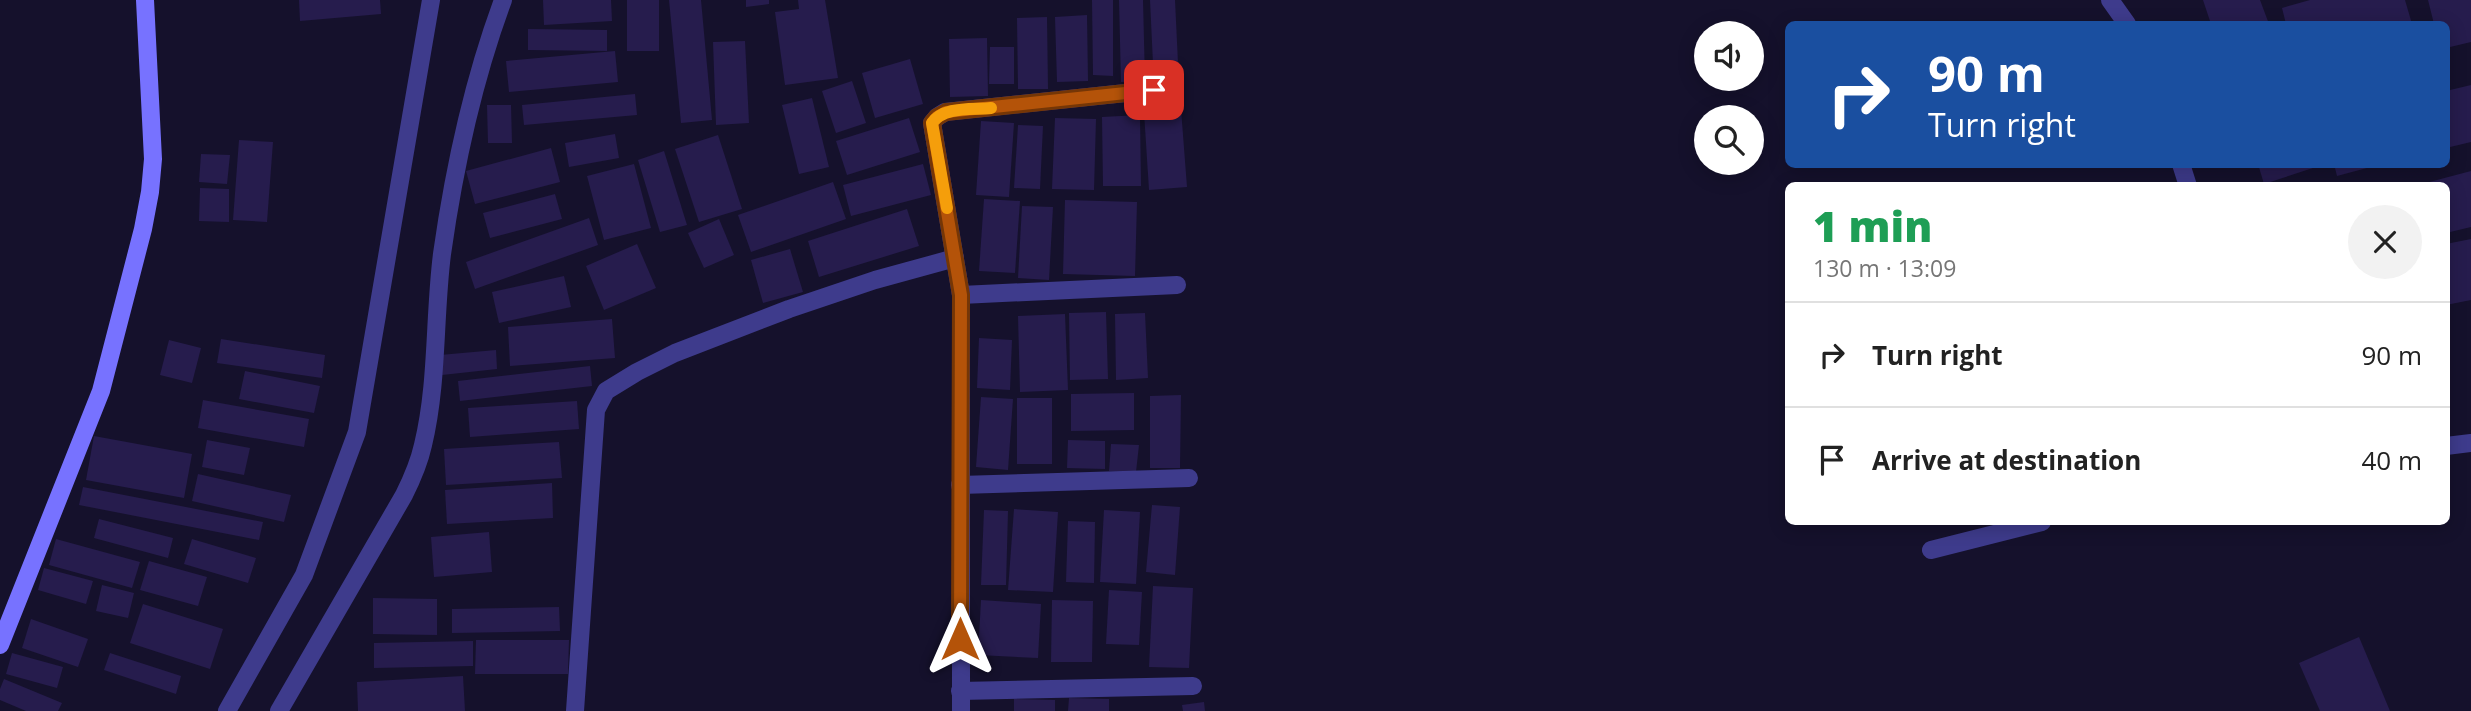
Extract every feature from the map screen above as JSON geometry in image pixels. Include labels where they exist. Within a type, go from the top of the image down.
[{"type":"street","points":[[0,645],[101,391],[143,229],[153,159],[145,0]]},
{"type":"street","points":[[227,711],[304,575],[357,432],[431,0]]},
{"type":"street","points":[[279,711],[404,495],[424,444],[442,255],[456,174],[470,113],[503,0]]},
{"type":"street","points":[[2110,0],[2125,21]]},
{"type":"street","points":[[961,711],[961,295],[932,123],[946,112],[1154,90]]},
{"type":"street","points":[[575,711],[596,410],[607,391],[675,353],[789,309],[875,280],[955,258]]},
{"type":"street","points":[[961,295],[1177,285]]},
{"type":"street","points":[[2450,446],[2471,443]]},
{"type":"street","points":[[960,485],[1189,478]]},
{"type":"street","points":[[1931,550],[2030,525]]},
{"type":"street","points":[[960,691],[1194,686]]},
{"type":"building","points":[[299,0],[380,0],[381,14],[300,21]]},
{"type":"building","points":[[543,0],[611,0],[612,21],[544,25]]},
{"type":"building","points":[[627,0],[659,0],[659,51],[627,51]]},
{"type":"building","points":[[669,0],[701,0],[712,120],[681,123]]},
{"type":"building","points":[[746,0],[769,0],[769,4],[746,7]]},
{"type":"building","points":[[798,0],[825,0],[838,78],[785,85],[775,12],[799,9]]},
{"type":"building","points":[[1092,0],[1113,0],[1113,76],[1093,75]]},
{"type":"building","points":[[1119,0],[1143,0],[1145,81],[1121,82]]},
{"type":"building","points":[[1150,0],[1175,0],[1178,63],[1153,64]]},
{"type":"building","points":[[2203,0],[2260,0],[2268,21],[2210,21]]},
{"type":"building","points":[[2310,0],[2405,0],[2411,21],[2285,21],[2282,8]]},
{"type":"building","points":[[2428,0],[2471,0],[2471,42],[2450,47],[2450,21],[2433,21]]},
{"type":"building","points":[[1087,15],[1088,81],[1057,82],[1055,17]]},
{"type":"building","points":[[1047,17],[1048,89],[1018,89],[1017,18]]},
{"type":"building","points":[[528,29],[607,30],[607,51],[528,50]]},
{"type":"building","points":[[987,38],[988,96],[950,97],[949,39]]},
{"type":"building","points":[[745,41],[749,123],[716,125],[713,42]]},
{"type":"building","points":[[990,47],[1014,47],[1014,84],[989,84]]},
{"type":"building","points":[[615,51],[618,82],[509,92],[506,61]]},
{"type":"building","points":[[910,59],[923,104],[875,118],[862,73]]},
{"type":"building","points":[[852,81],[866,123],[836,133],[822,91]]},
{"type":"building","points":[[2471,85],[2471,142],[2450,147],[2450,90]]},
{"type":"building","points":[[635,94],[637,115],[524,125],[522,105]]},
{"type":"building","points":[[812,98],[829,167],[799,174],[782,105]]},
{"type":"building","points":[[487,105],[511,105],[512,143],[488,143]]},
{"type":"building","points":[[1181,109],[1187,187],[1149,190],[1144,112]]},
{"type":"building","points":[[1140,115],[1141,186],[1103,186],[1102,117]]},
{"type":"building","points":[[909,118],[920,152],[847,175],[836,141]]},
{"type":"building","points":[[1055,118],[1096,119],[1094,190],[1052,189]]},
{"type":"building","points":[[981,121],[1014,123],[1009,197],[976,195]]},
{"type":"building","points":[[1018,125],[1043,126],[1040,189],[1014,188]]},
{"type":"building","points":[[615,134],[619,158],[569,167],[565,143]]},
{"type":"building","points":[[718,135],[742,209],[699,222],[675,149]]},
{"type":"building","points":[[239,140],[273,142],[267,222],[233,220]]},
{"type":"building","points":[[551,148],[560,182],[475,204],[466,171]]},
{"type":"building","points":[[664,151],[687,225],[660,232],[638,160]]},
{"type":"building","points":[[201,154],[230,155],[227,184],[199,182]]},
{"type":"building","points":[[634,164],[651,228],[604,240],[587,176]]},
{"type":"building","points":[[923,164],[931,195],[851,216],[843,185]]},
{"type":"building","points":[[2259,168],[2313,168],[2270,182],[2263,182]]},
{"type":"building","points":[[2335,168],[2367,168],[2337,176]]},
{"type":"building","points":[[2471,171],[2471,227],[2450,232],[2450,182],[2429,182]]},
{"type":"building","points":[[833,182],[846,219],[751,252],[738,215]]},
{"type":"building","points":[[200,188],[229,189],[229,222],[199,221]]},
{"type":"building","points":[[555,194],[562,219],[490,238],[483,213]]},
{"type":"building","points":[[984,199],[1020,201],[1015,273],[979,271]]},
{"type":"building","points":[[1065,200],[1137,202],[1135,276],[1063,274]]},
{"type":"building","points":[[1022,206],[1053,207],[1049,280],[1018,278]]},
{"type":"building","points":[[907,209],[919,246],[819,277],[808,241]]},
{"type":"building","points":[[589,218],[598,245],[475,289],[466,262]]},
{"type":"building","points":[[719,219],[734,255],[704,268],[688,233]]},
{"type":"building","points":[[2471,239],[2471,300],[2450,304],[2450,243]]},
{"type":"building","points":[[637,244],[656,288],[604,310],[586,266]]},
{"type":"building","points":[[790,249],[803,292],[763,303],[751,260]]},
{"type":"building","points":[[564,276],[571,307],[499,323],[492,292]]},
{"type":"building","points":[[1106,312],[1108,379],[1070,380],[1069,313]]},
{"type":"building","points":[[1145,313],[1148,378],[1116,380],[1115,314]]},
{"type":"building","points":[[1065,314],[1068,390],[1020,392],[1018,316]]},
{"type":"building","points":[[612,319],[615,358],[510,366],[508,327]]},
{"type":"building","points":[[979,338],[1012,340],[1010,390],[977,388]]},
{"type":"building","points":[[221,339],[325,355],[322,378],[217,363]]},
{"type":"building","points":[[169,340],[201,348],[192,383],[160,375]]},
{"type":"building","points":[[496,350],[497,369],[442,375],[440,355]]},
{"type":"building","points":[[590,366],[592,386],[460,401],[458,381]]},
{"type":"building","points":[[245,371],[320,386],[314,413],[239,399]]},
{"type":"building","points":[[1134,393],[1134,430],[1071,431],[1071,394]]},
{"type":"building","points":[[1181,395],[1180,468],[1150,468],[1150,396]]},
{"type":"building","points":[[981,397],[1013,399],[1008,470],[976,467]]},
{"type":"building","points":[[1017,398],[1052,398],[1052,464],[1017,464]]},
{"type":"building","points":[[203,400],[309,419],[304,447],[198,428]]},
{"type":"building","points":[[577,401],[579,429],[470,437],[468,408]]},
{"type":"building","points":[[94,436],[192,454],[184,498],[86,480]]},
{"type":"building","points":[[207,440],[250,448],[244,475],[202,467]]},
{"type":"building","points":[[1068,440],[1105,441],[1105,469],[1067,468]]},
{"type":"building","points":[[559,442],[562,478],[446,485],[444,449]]},
{"type":"building","points":[[1111,444],[1139,445],[1136,472],[1109,471]]},
{"type":"building","points":[[198,474],[291,495],[284,522],[192,501]]},
{"type":"building","points":[[552,483],[553,518],[447,524],[445,490]]},
{"type":"building","points":[[83,487],[263,522],[259,540],[79,505]]},
{"type":"building","points":[[1152,505],[1180,507],[1175,575],[1146,572]]},
{"type":"building","points":[[1014,509],[1058,512],[1053,592],[1008,590]]},
{"type":"building","points":[[984,510],[1008,511],[1006,585],[981,585]]},
{"type":"building","points":[[1104,510],[1140,512],[1136,584],[1100,582]]},
{"type":"building","points":[[99,519],[173,538],[168,558],[94,538]]},
{"type":"building","points":[[1068,521],[1095,522],[1094,583],[1066,582]]},
{"type":"building","points":[[489,532],[492,572],[434,577],[431,537]]},
{"type":"building","points":[[56,539],[140,562],[132,588],[49,565]]},
{"type":"building","points":[[192,539],[256,558],[248,583],[184,564]]},
{"type":"building","points":[[149,561],[207,577],[198,606],[140,590]]},
{"type":"building","points":[[44,568],[93,581],[86,604],[38,590]]},
{"type":"building","points":[[102,585],[134,593],[128,618],[96,611]]},
{"type":"building","points":[[1153,586],[1193,588],[1189,668],[1149,667]]},
{"type":"building","points":[[1109,590],[1142,592],[1139,645],[1106,644]]},
{"type":"building","points":[[373,598],[437,599],[437,635],[373,634]]},
{"type":"building","points":[[981,600],[1041,604],[1038,658],[978,655]]},
{"type":"building","points":[[1052,600],[1093,601],[1092,662],[1051,662]]},
{"type":"building","points":[[143,604],[223,629],[210,669],[130,643]]},
{"type":"building","points":[[559,607],[560,631],[452,633],[452,609]]},
{"type":"building","points":[[31,619],[88,639],[78,667],[22,648]]},
{"type":"building","points":[[2359,637],[2390,711],[2320,711],[2299,663]]},
{"type":"building","points":[[476,640],[569,640],[568,674],[475,674]]},
{"type":"building","points":[[473,641],[473,666],[374,668],[374,643]]},
{"type":"building","points":[[12,653],[63,667],[57,688],[6,674]]},
{"type":"building","points":[[110,653],[181,676],[176,694],[104,670]]},
{"type":"building","points":[[463,676],[465,711],[358,711],[357,682]]},
{"type":"building","points":[[4,679],[62,703],[58,711],[26,711],[0,700]]},
{"type":"building","points":[[1069,698],[1109,699],[1109,711],[1068,711]]},
{"type":"building","points":[[1014,699],[1055,700],[1055,711],[1014,711]]},
{"type":"building","points":[[1204,702],[1205,711],[1183,711],[1182,705]]},
{"type":"slow traffic","points":[[947,208],[932,123],[946,112],[991,108]]},
{"type":"route","points":[[960,639],[961,295],[932,123],[946,112],[1154,90]]}]
